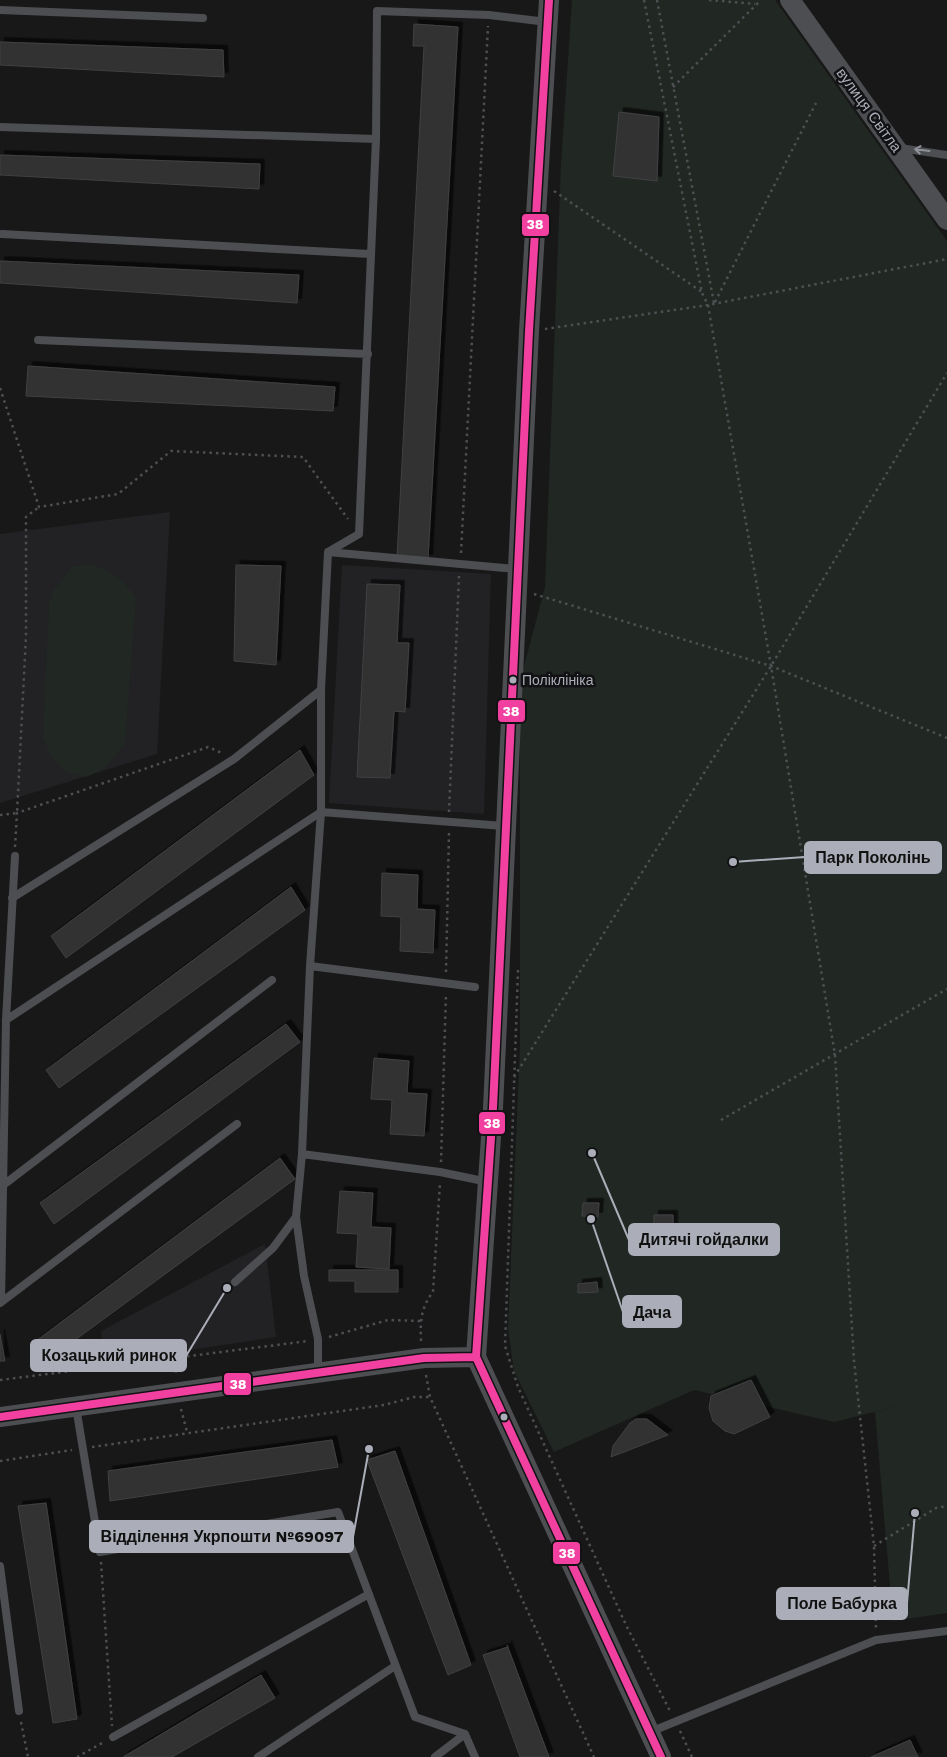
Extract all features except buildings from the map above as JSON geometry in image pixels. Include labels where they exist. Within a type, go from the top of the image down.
[{"type":"street","points":[[550,0],[547,22],[541,333],[516,569],[506,826],[488,1182],[476,1357],[661,1757]]},
{"type":"street","name":"вулиця Світла","points":[[790,0],[947,220]]},
{"type":"street","points":[[0,1417],[424,1358],[476,1357]]},
{"type":"lane","points":[[0,10],[203,18]]},
{"type":"lane","points":[[328,552],[359,534],[376,140],[377,11],[489,16],[547,22]]},
{"type":"lane","points":[[0,127],[376,140]]},
{"type":"lane","points":[[897,148],[947,154]]},
{"type":"lane","points":[[2,234],[370,254]]},
{"type":"lane","points":[[38,340],[368,354]]},
{"type":"lane","points":[[328,552],[460,562],[516,569]]},
{"type":"lane","points":[[318,1373],[318,1339],[304,1276],[296,1217],[302,1154],[310,966],[321,812],[321,690],[328,552]]},
{"type":"lane","points":[[12,898],[234,758],[321,690]]},
{"type":"lane","points":[[6,1020],[321,812],[506,826]]},
{"type":"lane","points":[[1,1302],[6,1020],[14,856]]},
{"type":"lane","points":[[310,966],[475,987]]},
{"type":"lane","points":[[2,1186],[272,980]]},
{"type":"lane","points":[[1,1302],[237,1124]]},
{"type":"lane","points":[[302,1154],[440,1172],[488,1182]]},
{"type":"lane","points":[[235,1282],[274,1248],[296,1217]]},
{"type":"lane","points":[[76,1407],[100,1552],[338,1512],[415,1717],[465,1734],[475,1757]]},
{"type":"lane","points":[[0,1566],[19,1711]]},
{"type":"lane","points":[[113,1737],[369,1594]]},
{"type":"lane","points":[[649,1732],[676,1723],[876,1640],[947,1631]]},
{"type":"lane","points":[[258,1757],[396,1666]]},
{"type":"lane","points":[[435,1757],[465,1734]]},
{"type":"path","points":[[644,0],[702,293],[708,305],[771,666],[835,1055],[854,1361],[874,1546],[876,1640]]},
{"type":"path","points":[[657,0],[714,303]]},
{"type":"path","points":[[709,0],[755,4]]},
{"type":"path","points":[[673,87],[761,0]]},
{"type":"path","points":[[421,1345],[420,1321],[424,1303],[433,1292],[440,1172],[449,822],[460,562],[489,16]]},
{"type":"path","points":[[714,303],[816,103]]},
{"type":"path","points":[[550,199],[550,189],[702,293]]},
{"type":"path","points":[[541,333],[708,305],[947,259]]},
{"type":"path","points":[[509,1085],[771,666],[947,373]]},
{"type":"path","points":[[0,388],[39,507]]},
{"type":"path","points":[[14,856],[26,636],[26,517],[39,507],[118,494],[171,451],[304,457],[359,534]]},
{"type":"path","points":[[534,604],[535,585]]},
{"type":"path","points":[[534,594],[771,666],[947,738]]},
{"type":"path","points":[[0,815],[17,813],[208,746],[234,758]]},
{"type":"path","points":[[518,969],[505,1346],[518,1387],[622,1616],[692,1757]]},
{"type":"path","points":[[721,1120],[947,989]]},
{"type":"path","points":[[0,1380],[318,1339],[388,1320],[420,1321]]},
{"type":"path","points":[[175,1357],[176,1374]]},
{"type":"path","points":[[426,1374],[430,1397],[594,1757]]},
{"type":"path","points":[[0,1461],[384,1405],[414,1397],[430,1397]]},
{"type":"path","points":[[180,1405],[187,1433]]},
{"type":"path","points":[[874,1546],[936,1508],[947,1506]]},
{"type":"path","points":[[77,1757],[113,1737],[100,1552]]},
{"type":"path","points":[[19,1711],[28,1757]]},
{"type":"shaded area","points":[[572,0],[775,0],[947,241],[947,1613],[893,1621],[875,1412],[918,1401],[834,1422],[694,1390],[554,1452],[514,1371],[508,1329],[520,1044],[520,681],[545,587],[561,164]]},
{"type":"shaded area","points":[[170,512],[157,754],[0,803],[0,534]]},
{"type":"shaded area","points":[[94,565],[107,570],[118,578],[136,598],[125,744],[104,769],[86,777],[66,772],[52,758],[43,738],[49,603],[53,591],[73,566]]},
{"type":"shaded area","points":[[342,565],[491,574],[484,814],[329,803]]},
{"type":"shaded area","points":[[265,1244],[276,1337],[104,1363],[101,1331]]},
{"type":"transit line","name":"38","points":[[549,0],[529,331],[493,1108],[476,1357],[661,1757]]},
{"type":"transit line","name":"38","points":[[0,1417],[424,1358],[476,1357]]},
{"type":"place","name":"Поліклініка","points":[[513,680]]},
{"type":"place","name":"Парк Поколінь","points":[[733,862]]},
{"type":"place","name":"Дитячі гойдалки","points":[[592,1153]]},
{"type":"place","name":"Дача","points":[[591,1219]]},
{"type":"place","name":"Козацький ринок","points":[[227,1288]]},
{"type":"place","name":"Відділення Укрпошти №69097","points":[[369,1449]]},
{"type":"place","name":"Поле Бабурка","points":[[915,1513]]}]
